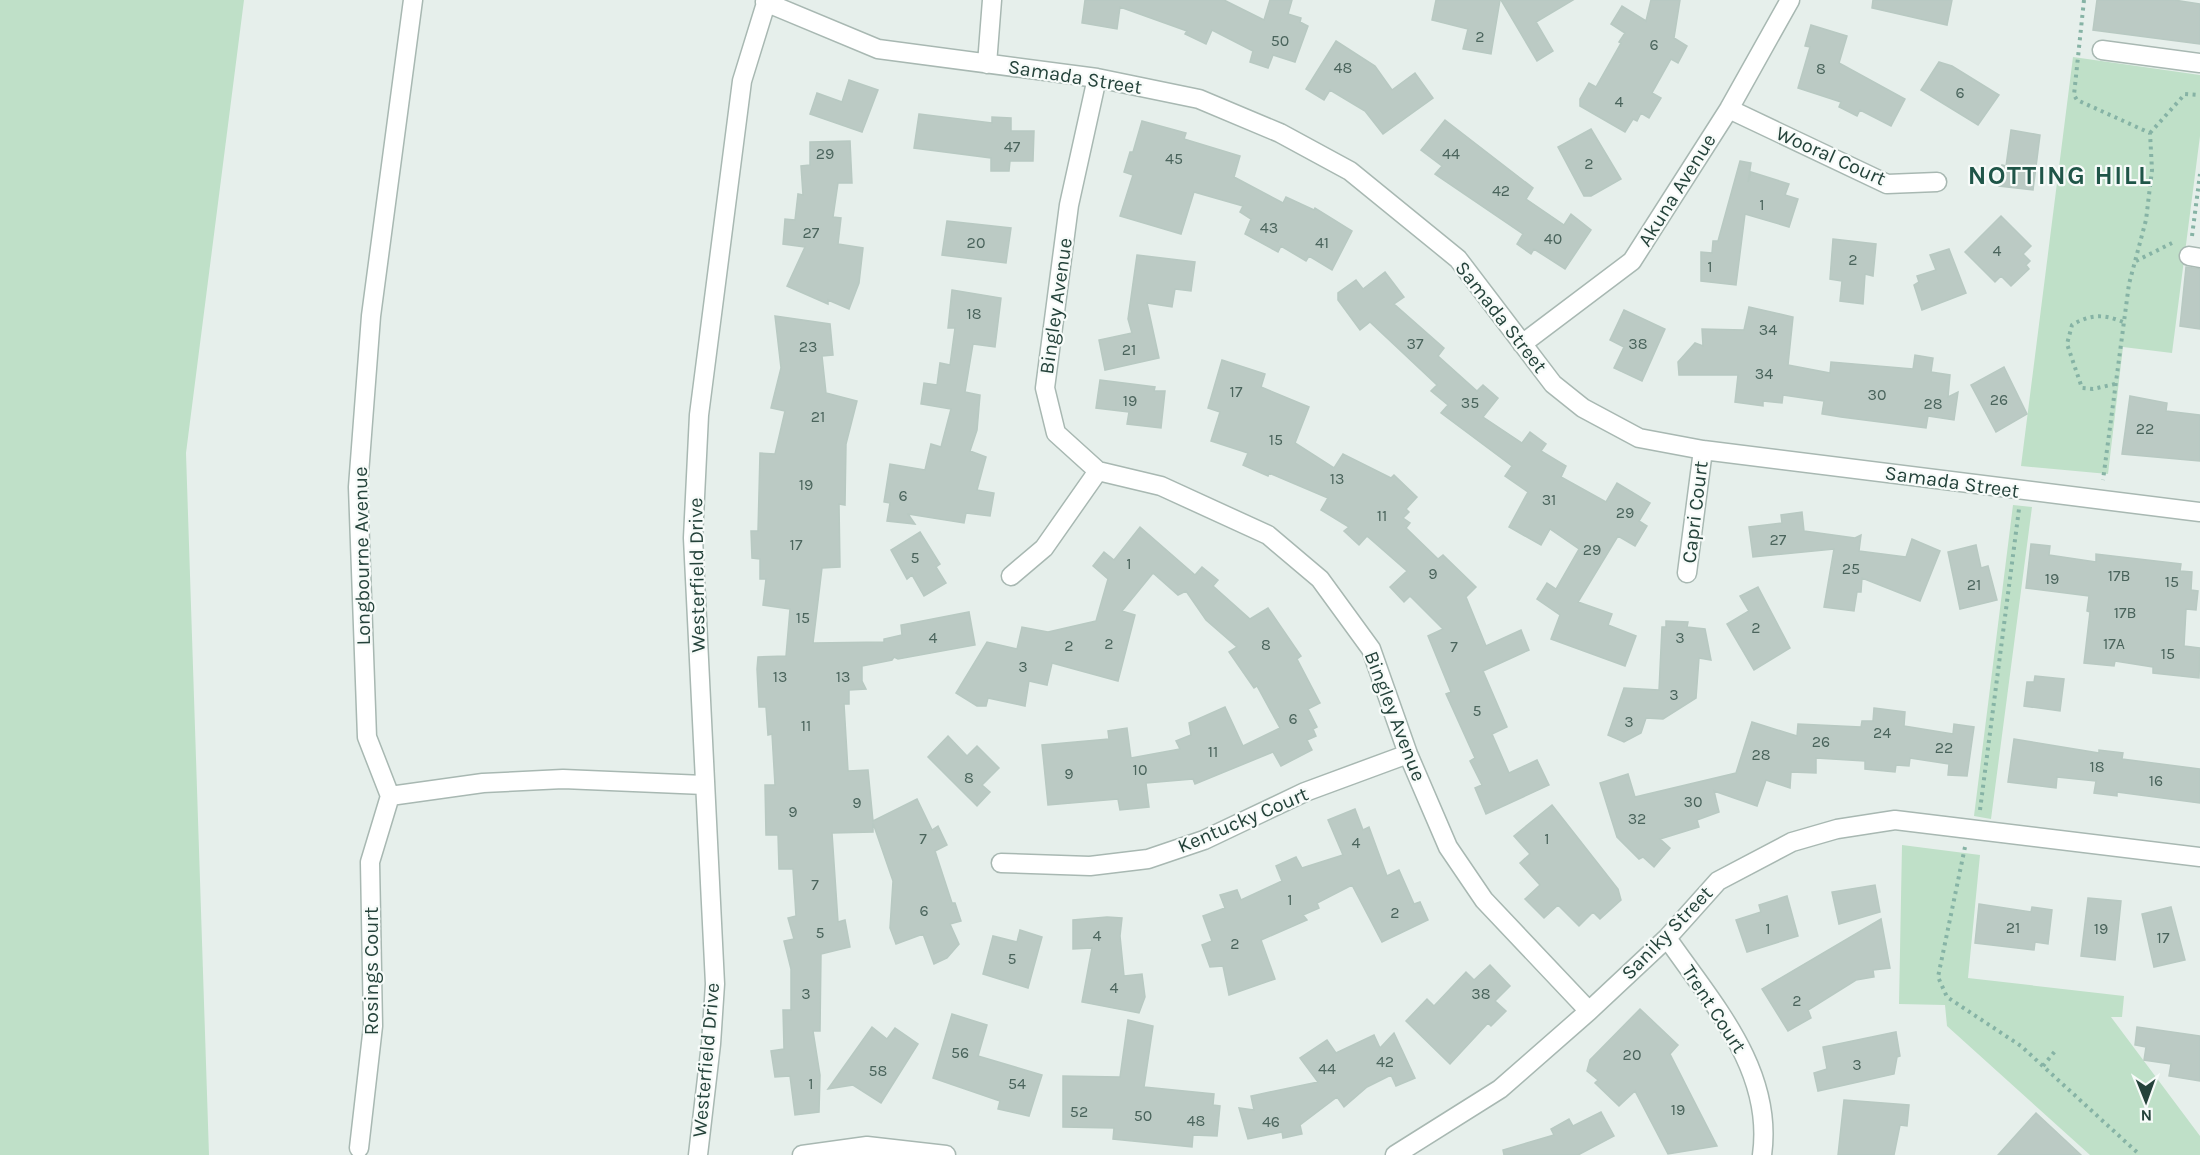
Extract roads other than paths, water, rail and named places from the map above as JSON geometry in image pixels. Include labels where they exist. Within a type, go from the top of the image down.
[{"type":"street","name":"Longbourne Avenue","points":[[390,796],[368,737],[358,487],[370,316],[413,0]]},
{"type":"street","points":[[987,64],[992,0]]},
{"type":"street","name":"Akuna Avenue","points":[[1522,344],[1632,261],[1729,108],[1790,0]]},
{"type":"street","name":"Samada Street","points":[[766,1],[878,49],[1097,78],[1199,99],[1280,133],[1350,171],[1458,259],[1552,384],[1584,408],[1639,438],[1703,450],[2200,512]]},
{"type":"street","name":"Westerfield Drive","points":[[698,1155],[711,1044],[715,984],[693,538],[699,415],[742,81],[766,1]]},
{"type":"street","points":[[2102,50],[2200,63]]},
{"type":"street","name":"Bingley Avenue","points":[[1097,78],[1070,205],[1045,388],[1056,433],[1098,471],[1161,486],[1268,535],[1320,579],[1371,649],[1408,754],[1448,847],[1484,900],[1589,1011]]},
{"type":"street","name":"Wooral Court","points":[[1729,108],[1887,184],[1937,182]]},
{"type":"street","name":"Capri Court","points":[[1687,573],[1703,450]]},
{"type":"street","points":[[1011,576],[1044,548],[1098,471]]},
{"type":"street","name":"Kentucky Court","points":[[1000,863],[1090,866],[1148,859],[1204,840],[1305,792],[1408,754]]},
{"type":"street","points":[[390,796],[483,783],[562,778],[704,785]]},
{"type":"street","name":"Rosings Court","points":[[359,1148],[373,1026],[370,862],[390,796]]},
{"type":"street","name":"Saniky Street","points":[[1395,1155],[1500,1089],[1589,1011],[1667,938],[1718,881],[1792,842],[1837,829],[1895,820],[2200,857]]},
{"type":"street","name":"Trent Court","points":[[1667,938],[1745,1052],[1762,1101],[1762,1155]]},
{"type":"street","points":[[802,1155],[867,1146],[946,1155]]},
{"type":"district","name":"NOTTING HILL","points":[[2060,175]]}]
